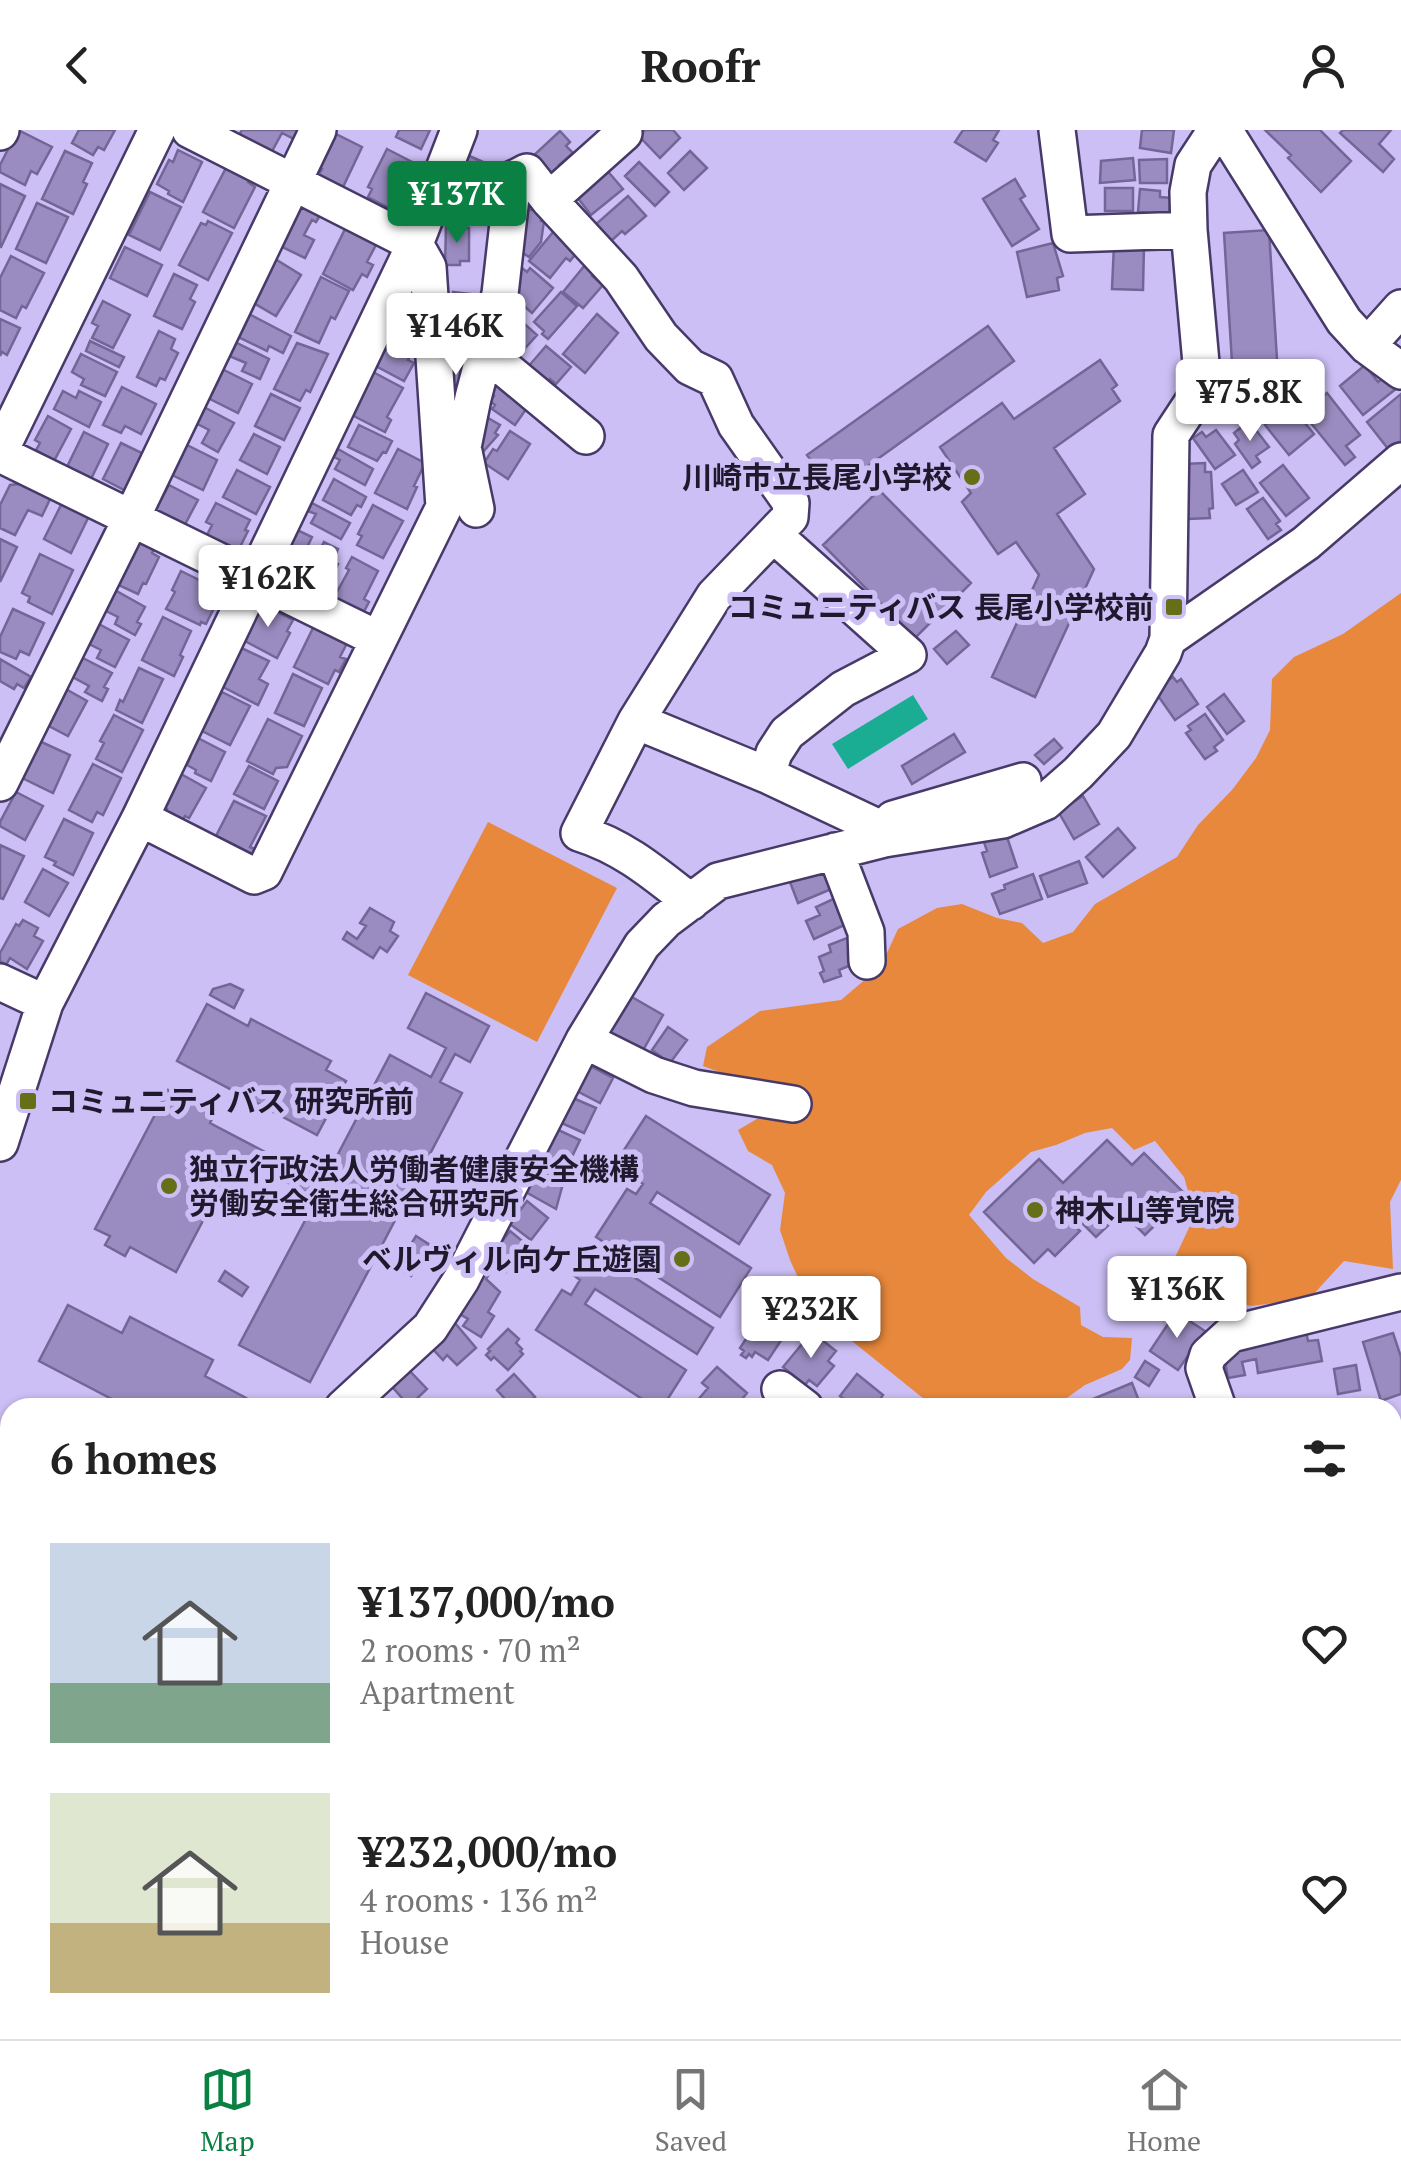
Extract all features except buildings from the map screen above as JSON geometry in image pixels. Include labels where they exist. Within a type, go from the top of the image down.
[{"type":"street","points":[[157,130],[0,452],[378,639]]},
{"type":"street","points":[[140,818],[254,876],[264,872],[444,507],[428,267],[415,244],[190,130]]},
{"type":"street","points":[[0,782],[318,130]]},
{"type":"street","points":[[0,1143],[45,1003],[140,818],[415,244],[459,130]]},
{"type":"street","points":[[1057,130],[1070,234],[1189,230]]},
{"type":"street","points":[[636,721],[767,775],[878,832],[1004,820],[1045,802],[1078,774],[1114,735],[1168,639],[1171,435],[1196,396],[1202,374],[1188,192],[1193,165],[1216,130]]},
{"type":"street","points":[[1224,130],[1344,321],[1367,346],[1401,371]]},
{"type":"street","points":[[549,200],[624,133]]},
{"type":"street","points":[[476,509],[463,447],[500,294],[512,180],[527,172],[621,278],[661,337],[690,367],[715,379],[736,425],[791,502],[790,517],[775,536],[714,596],[636,721],[579,833],[607,842],[635,858],[691,902]]},
{"type":"street","points":[[1367,346],[1401,308]]},
{"type":"street","points":[[486,353],[586,436]]},
{"type":"street","points":[[1168,639],[1306,543],[1401,461]]},
{"type":"street","points":[[767,775],[786,733],[843,690],[908,655],[775,536]]},
{"type":"street","points":[[355,1398],[430,1328],[461,1280],[584,1040],[642,945],[666,920],[718,881],[835,852],[878,832],[1022,781]]},
{"type":"street","points":[[835,852],[866,932],[867,961]]},
{"type":"street","points":[[0,982],[45,1003]]},
{"type":"street","points":[[584,1040],[654,1076],[694,1088],[792,1104]]},
{"type":"street","points":[[1214,1398],[1204,1368],[1208,1355],[1231,1334],[1401,1292]]},
{"type":"shaded area","points":[[1401,593],[1401,1180],[1390,1202],[1393,1269],[1344,1261],[1310,1298],[1252,1306],[1181,1293],[1168,1282],[1171,1266],[1195,1215],[1184,1177],[1155,1141],[1134,1150],[1112,1128],[1085,1133],[1031,1152],[986,1192],[969,1215],[1006,1258],[1080,1307],[1081,1325],[1103,1337],[1132,1338],[1130,1360],[1122,1369],[1085,1385],[1067,1398],[923,1398],[809,1301],[780,1230],[785,1193],[772,1165],[748,1151],[738,1130],[762,1116],[764,1084],[703,1066],[707,1047],[760,1011],[841,1000],[881,966],[898,929],[937,908],[962,904],[1022,923],[1043,943],[1073,932],[1095,904],[1177,857],[1198,825],[1256,758],[1270,730],[1272,679],[1294,657],[1343,634]]},
{"type":"shaded area","points":[[913,695],[928,719],[848,769],[832,744]]},
{"type":"shaded area","points":[[488,822],[617,888],[537,1042],[408,975]]},
{"type":"place","name":"川崎市立長尾小学校","points":[[972,477]]},
{"type":"place","name":"コミュニティバス 長尾小学校前","points":[[1174,607]]},
{"type":"place","name":"コミュニティバス 研究所前","points":[[28,1101]]},
{"type":"place","name":"独立行政法人労働者健康安全機構 労働安全衛生総合研究所","points":[[169,1186]]},
{"type":"place","name":"神木山等覚院","points":[[1035,1210]]},
{"type":"place","name":"ベルヴィル向ケ丘遊園","points":[[682,1259]]}]
